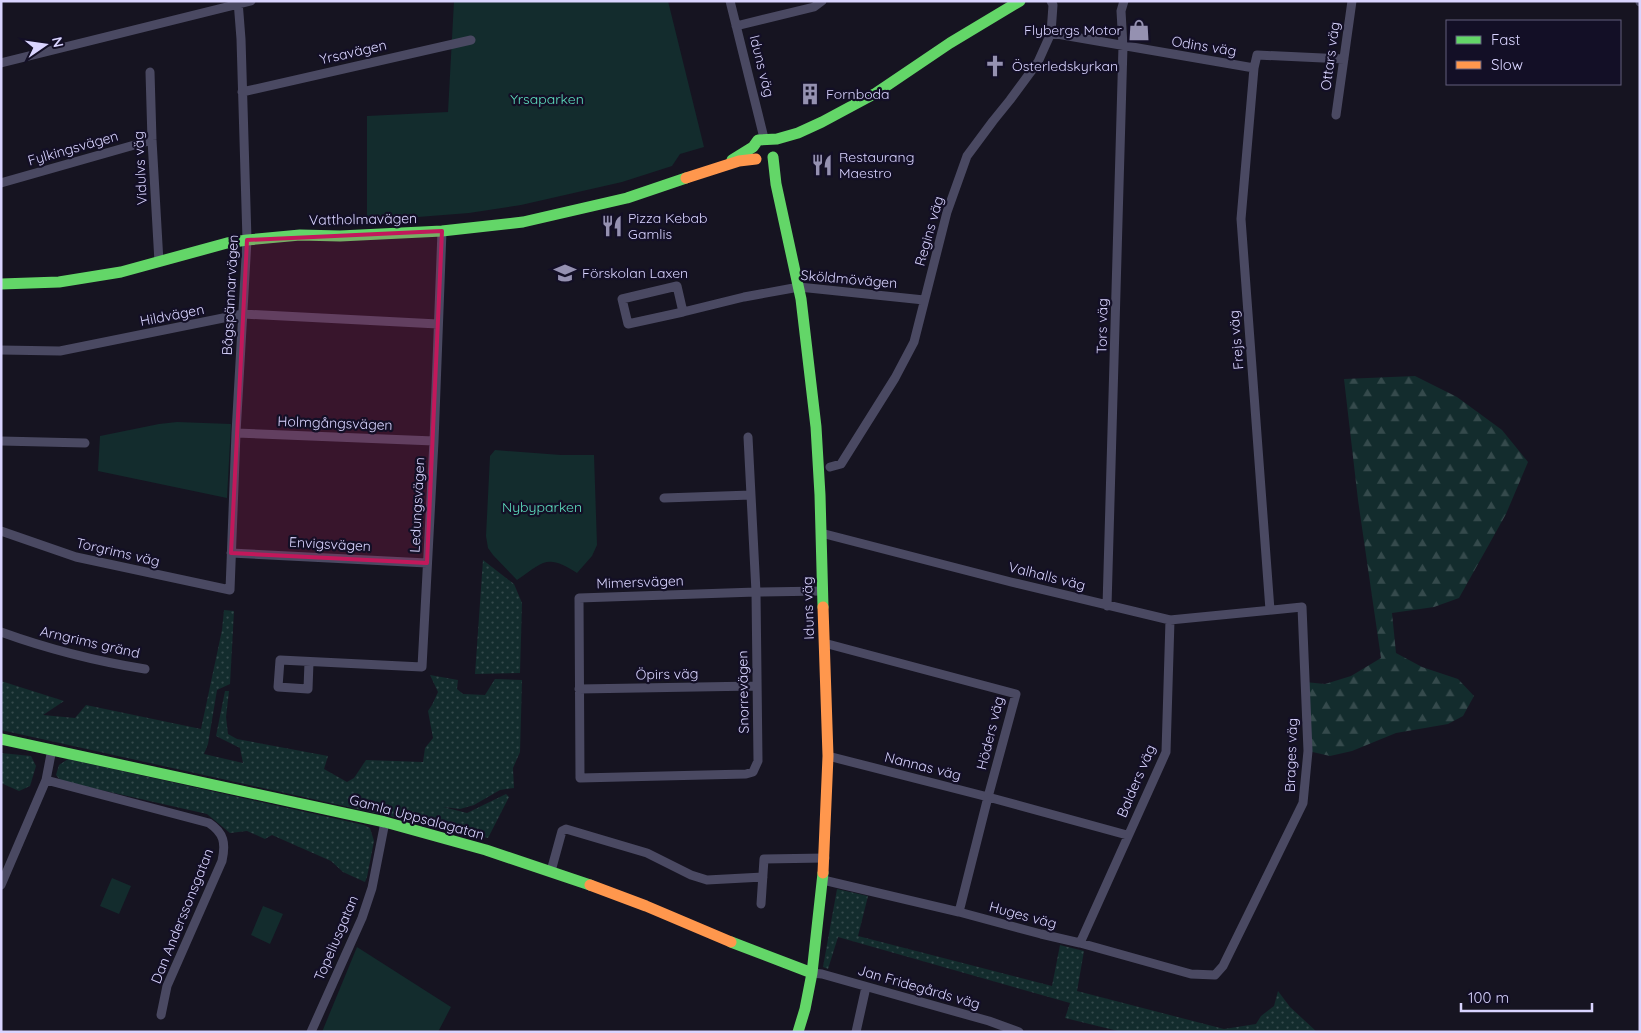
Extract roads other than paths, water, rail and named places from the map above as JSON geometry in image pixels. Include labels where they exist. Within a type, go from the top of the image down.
[{"type":"street","points":[[1,63],[251,1]]},
{"type":"street","name":"Iduns väg","points":[[730,1],[766,139]]},
{"type":"street","points":[[736,26],[814,7],[822,1]]},
{"type":"street","name":"Vattholmavägen","points":[[722,167],[753,147],[758,140],[777,139],[798,133],[876,94],[950,43],[1020,1]]},
{"type":"street","name":"Regins väg","points":[[830,467],[841,464],[895,378],[914,342],[947,212],[967,156],[1038,62],[1051,33],[1053,5],[1051,1]]},
{"type":"street","name":"Tors väg","points":[[1108,606],[1123,46],[1121,11],[1124,1]]},
{"type":"street","name":"Ottars väg","points":[[1336,115],[1352,1]]},
{"type":"street","name":"Bågspännarvägen","points":[[230,590],[236,433],[247,240],[238,3]]},
{"type":"street","name":"Odins väg","points":[[1051,33],[1254,68]]},
{"type":"street","name":"Yrsavägen","points":[[242,92],[471,40]]},
{"type":"street","points":[[1254,68],[1257,55],[1344,59]]},
{"type":"street","name":"Frejs väg","points":[[1254,68],[1240,219],[1270,610]]},
{"type":"street","name":"Vidulvs väg","points":[[150,72],[159,262]]},
{"type":"street","name":"Vattholmavägen","points":[[1,284],[59,282],[121,272],[208,248],[247,240],[300,235],[442,232],[523,222],[627,198],[722,167],[767,157],[798,133]]},
{"type":"street","points":[[753,147],[753,154],[767,157],[775,145],[766,139]]},
{"type":"street","name":"Fylkingsvägen","points":[[1,183],[152,140]]},
{"type":"street","name":"Iduns väg","points":[[767,157],[776,184],[799,287],[816,427],[821,533],[828,756],[825,858],[812,972],[805,1009],[798,1032]]},
{"type":"street","name":"Ledungsvägen","points":[[309,662],[308,689],[278,687],[280,660],[422,667],[434,441],[442,232]]},
{"type":"street","name":"Sköldmövägen","points":[[683,312],[677,286],[622,299],[628,324],[799,287],[924,300]]},
{"type":"street","name":"Hildvägen","points":[[1,350],[60,351],[243,314],[438,324]]},
{"type":"street","name":"Holmgångsvägen","points":[[236,433],[434,441]]},
{"type":"street","name":"Snorrevägen","points":[[580,778],[746,774],[753,772],[758,761],[756,592],[748,437]]},
{"type":"street","points":[[1,441],[85,443]]},
{"type":"street","points":[[664,498],[751,495]]},
{"type":"street","name":"Torgrims väg","points":[[1,531],[76,557],[230,590]]},
{"type":"street","name":"Valhalls väg","points":[[821,533],[1170,620],[1270,610]]},
{"type":"street","name":"Envigsvägen","points":[[231,552],[427,563]]},
{"type":"street","name":"Mimersvägen","points":[[580,778],[579,598],[823,591]]},
{"type":"street","name":"Brages väg","points":[[1215,975],[1223,966],[1303,802],[1308,751],[1302,607],[1270,610]]},
{"type":"street","name":"Balders väg","points":[[1080,943],[1166,752],[1170,620]]},
{"type":"street","name":"Arngrims gränd","points":[[1,632],[67,654],[145,669]]},
{"type":"street","name":"Höders väg","points":[[824,643],[1016,694],[959,912]]},
{"type":"street","name":"Öpirs väg","points":[[579,690],[756,686]]},
{"type":"street","name":"Gamla Uppsalagatan","points":[[1,739],[386,822],[486,850],[646,906],[735,944],[812,972]]},
{"type":"street","points":[[1,885],[46,780],[52,749]]},
{"type":"street","name":"Nannas väg","points":[[828,756],[1128,835]]},
{"type":"street","name":"Dan Anderssonsgatan","points":[[46,780],[209,822],[217,828],[224,839],[225,850],[222,861],[167,986],[161,1015]]},
{"type":"street","name":"Topeliusgatan","points":[[311,1032],[362,918],[372,888],[386,822]]},
{"type":"street","points":[[550,872],[562,831],[566,829],[647,853],[691,875],[707,880],[763,877]]},
{"type":"street","points":[[761,904],[764,859],[825,858]]},
{"type":"street","name":"Huges väg","points":[[823,880],[959,912],[1191,974],[1215,975]]},
{"type":"street","name":"Jan Fridegårds väg","points":[[812,972],[866,986],[1019,1032]]},
{"type":"street","points":[[856,1032],[866,986]]},
{"type":"place","name":"Flybergs Motor","points":[[1139,30]]},
{"type":"place","name":"Österledskyrkan","points":[[995,66]]},
{"type":"place","name":"Fornboda","points":[[810,94]]},
{"type":"place","name":"Restaurang Maestro","points":[[822,165]]},
{"type":"place","name":"Pizza Kebab Gamlis","points":[[612,226]]},
{"type":"place","name":"Förskolan Laxen","points":[[565,273]]},
{"type":"park label","name":"Yrsaparken","points":[[547,99]]},
{"type":"park label","name":"Nybyparken","points":[[542,507]]}]
